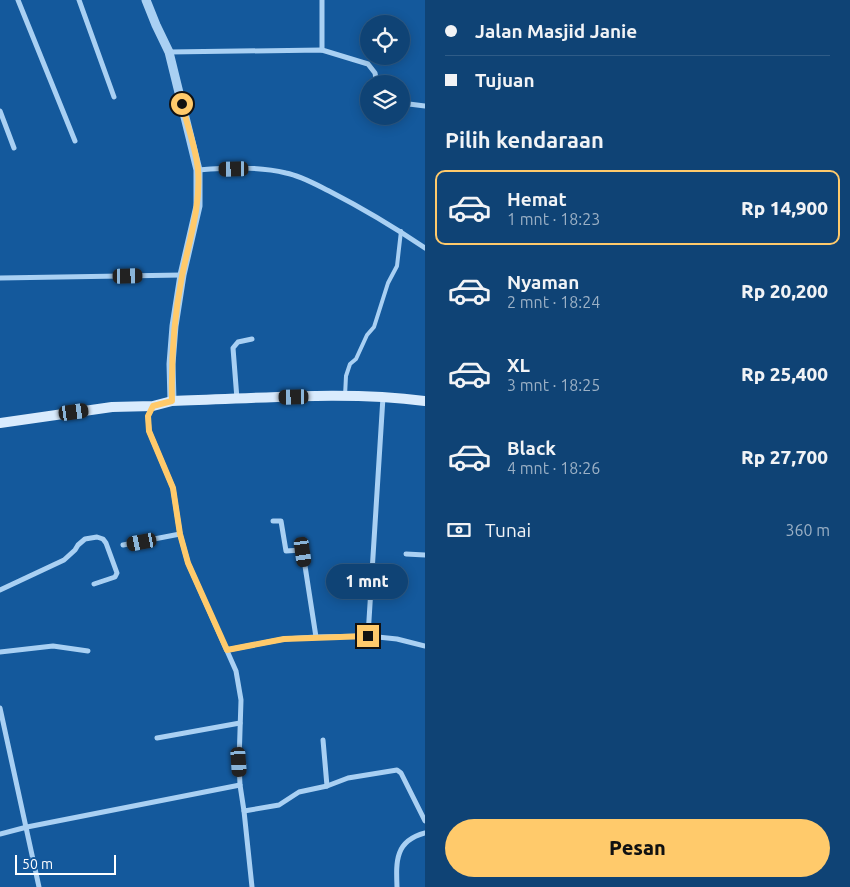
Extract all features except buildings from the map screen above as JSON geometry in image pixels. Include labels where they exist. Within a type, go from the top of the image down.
[{"type":"main road","points":[[0,423],[112,407],[153,406],[172,401],[345,396],[425,401]]},
{"type":"street","points":[[18,0],[75,141]]},
{"type":"street","points":[[79,0],[114,97]]},
{"type":"street","points":[[146,0],[168,52],[198,170],[198,206],[182,276],[174,326],[172,401]]},
{"type":"street","points":[[322,0],[322,50]]},
{"type":"street","points":[[168,52],[322,50],[368,64],[375,75]]},
{"type":"street","points":[[410,104],[425,106]]},
{"type":"street","points":[[0,111],[14,148]]},
{"type":"street","points":[[198,170],[246,168],[286,172],[305,179],[355,204],[401,231],[425,248]]},
{"type":"street","points":[[0,278],[182,276]]},
{"type":"street","points":[[237,400],[233,348],[238,342],[252,339]]},
{"type":"street","points":[[368,636],[383,397]]},
{"type":"street","points":[[153,406],[148,416],[149,431],[173,488],[180,534],[193,576],[236,670],[239,682],[241,700],[240,786],[252,887]]},
{"type":"street","points":[[273,521],[280,521],[284,550],[287,552],[301,550],[303,552],[316,637]]},
{"type":"street","points":[[123,545],[180,534]]},
{"type":"street","points":[[0,590],[64,560],[75,550],[78,544],[85,539],[96,537],[106,543],[117,574],[115,577],[94,584]]},
{"type":"street","points":[[406,554],[425,555]]},
{"type":"street","points":[[227,650],[284,639],[316,637],[368,636],[397,639],[425,646]]},
{"type":"street","points":[[0,652],[53,646],[88,651]]},
{"type":"street","points":[[0,708],[39,887]]},
{"type":"street","points":[[157,738],[240,723]]},
{"type":"street","points":[[323,740],[327,786]]},
{"type":"street","points":[[244,811],[279,805],[299,792],[327,786],[348,778],[397,770],[401,773],[425,821]]},
{"type":"street","points":[[0,834],[27,827],[240,786]]},
{"type":"street","points":[[396,887],[396,861],[400,850],[413,838],[425,833]]},
{"type":"lane","points":[[345,396],[346,376],[350,364],[356,359],[367,335],[374,327],[388,283],[397,266],[401,231]]},
{"type":"route","points":[[182,104],[198,170],[198,206],[189,240],[174,326],[172,401],[153,406],[148,416],[149,431],[154,446],[162,459],[173,488],[180,534],[188,563],[227,650],[284,639],[368,636]]}]
